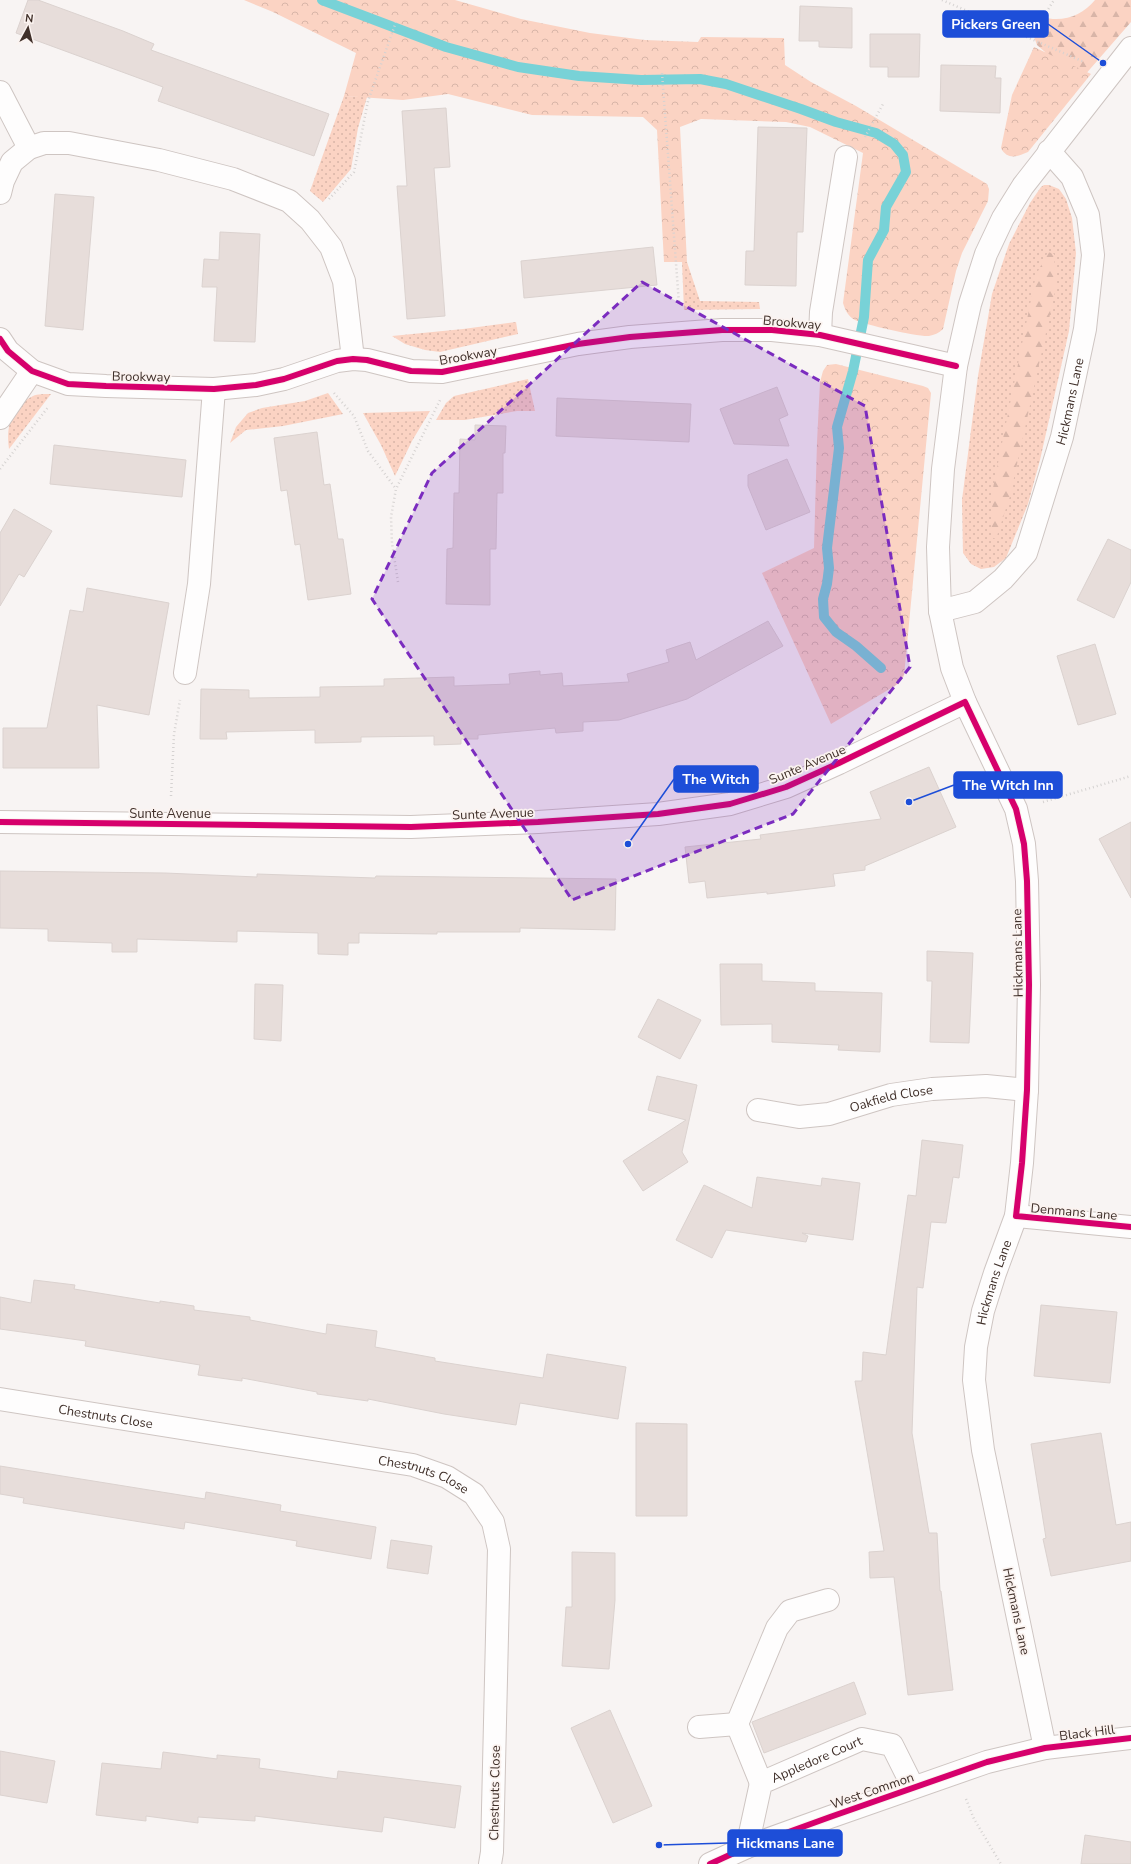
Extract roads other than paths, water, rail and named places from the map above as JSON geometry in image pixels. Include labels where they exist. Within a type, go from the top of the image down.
[{"type":"street","name":"Hickmans Lane","points":[[1045,1748],[983,1450],[974,1380],[976,1347],[984,1310],[995,1273],[1016,1216],[1022,1163],[1027,1090],[1029,985],[1027,881],[1024,844],[1016,809],[965,702],[952,668],[940,611],[938,548],[943,469],[956,366],[970,304],[986,254],[1003,218],[1023,186],[1131,48]]},
{"type":"street","points":[[0,92],[29,148]]},
{"type":"street","points":[[0,193],[3,181],[12,162],[29,148],[44,143],[69,143],[159,160],[233,179],[289,201],[310,220],[331,247],[344,281],[353,359]]},
{"type":"street","name":"Hickmans Lane","points":[[940,611],[975,602],[1003,579],[1026,553],[1062,437],[1085,329],[1092,255],[1088,215],[1072,177],[1049,151]]},
{"type":"street","points":[[820,335],[821,312],[846,157]]},
{"type":"street","name":"Brookway","points":[[0,339],[8,351],[32,371],[68,384],[214,389],[256,385],[284,378],[314,367],[337,361],[353,359],[367,360],[411,371],[442,372],[578,344],[680,332],[722,330],[772,330],[820,335],[845,339],[956,366]]},
{"type":"street","points":[[0,418],[32,371]]},
{"type":"street","points":[[185,673],[199,584],[214,389]]},
{"type":"street","name":"Sunte Avenue","points":[[0,822],[411,826],[522,823],[658,814],[730,804],[786,787],[965,702]]},
{"type":"street","name":"Oakfield Close","points":[[758,1110],[799,1117],[829,1114],[891,1095],[932,1089],[986,1086],[1027,1090]]},
{"type":"street","name":"Denmans Lane","points":[[1016,1216],[1131,1227]]},
{"type":"street","name":"Chestnuts Close","points":[[0,1399],[413,1465],[447,1477],[474,1494],[493,1522],[499,1550],[492,1852],[490,1864]]},
{"type":"street","points":[[761,1783],[737,1724],[777,1628],[790,1611],[828,1600]]},
{"type":"street","points":[[699,1727],[737,1724]]},
{"type":"street","name":"Black Hill","points":[[1045,1748],[1131,1738]]},
{"type":"street","name":"Appledore Court","points":[[747,1847],[761,1783],[862,1739],[892,1745],[913,1787]]},
{"type":"street","name":"West Common","points":[[710,1864],[747,1847],[913,1787],[988,1762],[1045,1748]]},
{"type":"waterway","points":[[322,0],[446,47],[518,67],[579,76],[641,80],[700,79],[726,84],[836,122],[876,133],[894,144],[903,155],[906,172],[886,207],[884,230],[868,260],[864,317],[853,371],[837,427],[839,448],[827,548],[829,568],[823,599],[824,617],[836,632],[856,646],[881,668]]},
{"type":"place","name":"Pickers Green","points":[[1103,63]]},
{"type":"place","name":"The Witch Inn","points":[[909,802]]},
{"type":"place","name":"The Witch","points":[[628,844]]},
{"type":"place","name":"Hickmans Lane","points":[[659,1845]]}]
